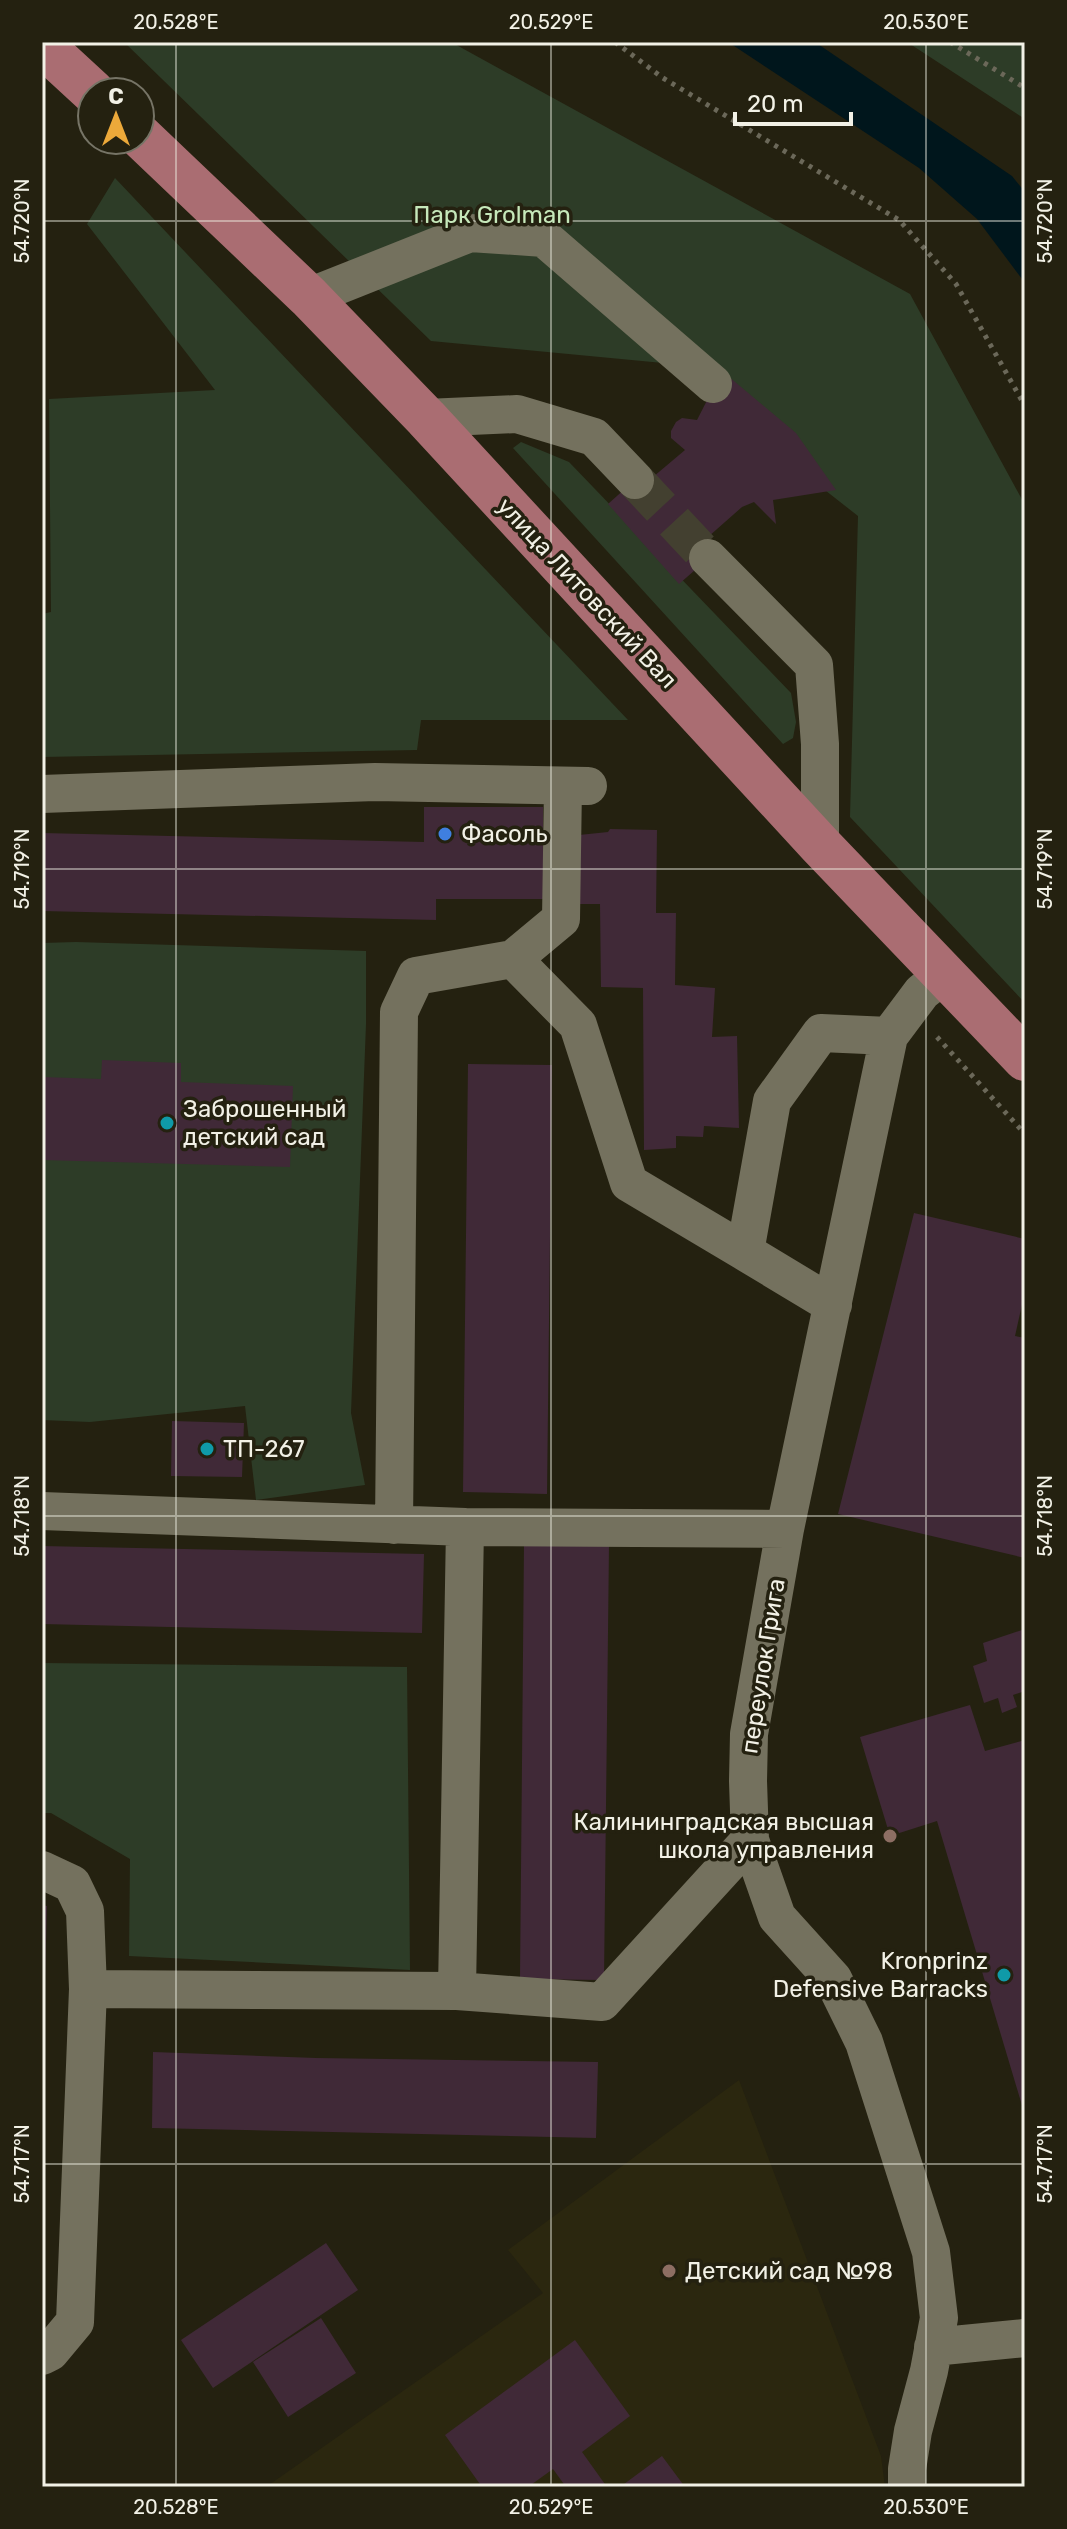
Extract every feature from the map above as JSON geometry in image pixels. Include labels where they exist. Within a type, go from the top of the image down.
[{"type":"main road","points":[[42,45],[76,76]]},
{"type":"main road","name":"улица Литовский Вал","points":[[156,151],[309,297],[426,418],[820,845],[1025,1059]]},
{"type":"street","points":[[309,297],[470,233],[544,238],[713,384]]},
{"type":"street","points":[[426,418],[517,414],[594,437],[635,480]]},
{"type":"street","points":[[708,558],[814,665],[820,744],[820,845]]},
{"type":"street","points":[[42,794],[375,782],[576,786],[561,919],[513,959],[416,976],[399,1012],[394,1525]]},
{"type":"street","points":[[513,959],[578,1025],[629,1183],[833,1305]]},
{"type":"street","name":"переулок Грига","points":[[907,2487],[913,2431],[939,2318],[931,2252],[864,2042],[833,1979],[777,1917],[750,1840],[749,1734],[785,1529],[889,1036],[922,992],[944,975]]},
{"type":"street","points":[[745,1252],[772,1101],[821,1033],[889,1036]]},
{"type":"street","points":[[42,1511],[465,1527],[785,1529]]},
{"type":"street","points":[[457,1991],[465,1527]]},
{"type":"street","points":[[88,1989],[457,1991],[602,2002],[750,1840]]},
{"type":"street","points":[[42,1870],[72,1884],[85,1911],[88,1989],[75,2322],[50,2352],[42,2356]]},
{"type":"street","points":[[933,2347],[1025,2338]]},
{"type":"path","points":[[615,42],[663,78],[899,220],[956,284],[1025,406]]},
{"type":"path","points":[[950,42],[1025,88]]},
{"type":"shaded area","name":"Детский сад №98","points":[[739,2080],[881,2456],[885,2487],[266,2487],[543,2293],[508,2250]]},
{"type":"green space","name":"Парк Grolman","points":[[124,42],[451,42],[910,294],[1025,505],[1025,1003],[850,817],[858,516],[663,363],[431,341]]},
{"type":"green space","points":[[907,42],[1025,42],[1025,119]]},
{"type":"green space","points":[[115,178],[628,720],[421,720],[417,750],[42,757],[42,614],[51,612],[49,399],[215,390],[87,224]]},
{"type":"green space","points":[[521,442],[569,462],[791,693],[796,722],[793,738],[783,744],[513,448]]},
{"type":"green space","points":[[42,943],[366,951],[351,1413],[365,1485],[256,1500],[245,1406],[90,1422],[42,1420]]},
{"type":"green space","points":[[42,1663],[407,1667],[410,1970],[129,1956],[130,1859],[51,1813],[42,1813]]},
{"type":"water","points":[[728,42],[815,42],[1012,176],[1025,192],[1025,283],[977,219],[919,168]]},
{"type":"building","points":[[722,371],[796,433],[836,490],[773,500],[776,524],[754,502],[742,507],[708,537],[719,549],[679,584],[608,504],[646,470],[653,477],[685,450],[671,438],[671,431],[682,418],[697,420]]},
{"type":"building","points":[[424,807],[543,807],[543,899],[436,899],[436,920],[42,911],[42,833],[424,842]]},
{"type":"building","points":[[610,829],[657,830],[656,913],[676,913],[675,985],[715,988],[712,1037],[737,1036],[739,1128],[704,1126],[703,1137],[676,1136],[676,1148],[644,1150],[643,988],[601,987],[600,904],[579,904],[579,835],[608,832]]},
{"type":"building","name":"Заброшенный детский сад","points":[[102,1060],[181,1063],[181,1082],[293,1086],[290,1167],[42,1160],[42,1077],[101,1079]]},
{"type":"building","points":[[468,1064],[552,1065],[547,1494],[463,1492]]},
{"type":"building","points":[[914,1213],[1025,1239],[1025,1291],[1015,1336],[1025,1338],[1025,1558],[838,1514]]},
{"type":"building","name":"ТП-267","points":[[172,1421],[244,1423],[242,1477],[171,1476]]},
{"type":"building","points":[[524,1544],[609,1545],[604,1980],[520,1979]]},
{"type":"building","points":[[42,1546],[424,1554],[422,1633],[42,1624]]},
{"type":"building","points":[[1025,1629],[1025,1691],[1013,1695],[1017,1707],[1002,1713],[998,1698],[984,1703],[973,1666],[987,1661],[983,1643]]},
{"type":"building","name":"Kronprinz Defensive Barracks","points":[[970,1705],[985,1751],[1025,1740],[1024,2112],[937,1821],[890,1836],[860,1737]]},
{"type":"building","points":[[42,1905],[47,1906],[45,1978],[42,1978]]},
{"type":"building","points":[[153,2052],[598,2062],[596,2138],[152,2128]]},
{"type":"building","points":[[326,2243],[358,2290],[213,2388],[181,2340]]},
{"type":"building","points":[[321,2318],[356,2373],[288,2417],[253,2362]]},
{"type":"building","points":[[575,2340],[630,2416],[582,2452],[607,2487],[566,2487],[553,2469],[528,2487],[482,2487],[445,2435]]},
{"type":"building","points":[[662,2456],[685,2487],[620,2487]]},
{"type":"tunnel","points":[[635,480],[708,558]]},
{"type":"place","name":"Фасоль","points":[[445,834]]},
{"type":"place","name":"Заброшенный детский сад","points":[[167,1123]]},
{"type":"place","name":"ТП-267","points":[[207,1449]]},
{"type":"place","name":"Калининградская высшая школа управления","points":[[890,1836]]},
{"type":"place","name":"Kronprinz Defensive Barracks","points":[[1004,1975]]},
{"type":"place","name":"Детский сад №98","points":[[669,2271]]}]
